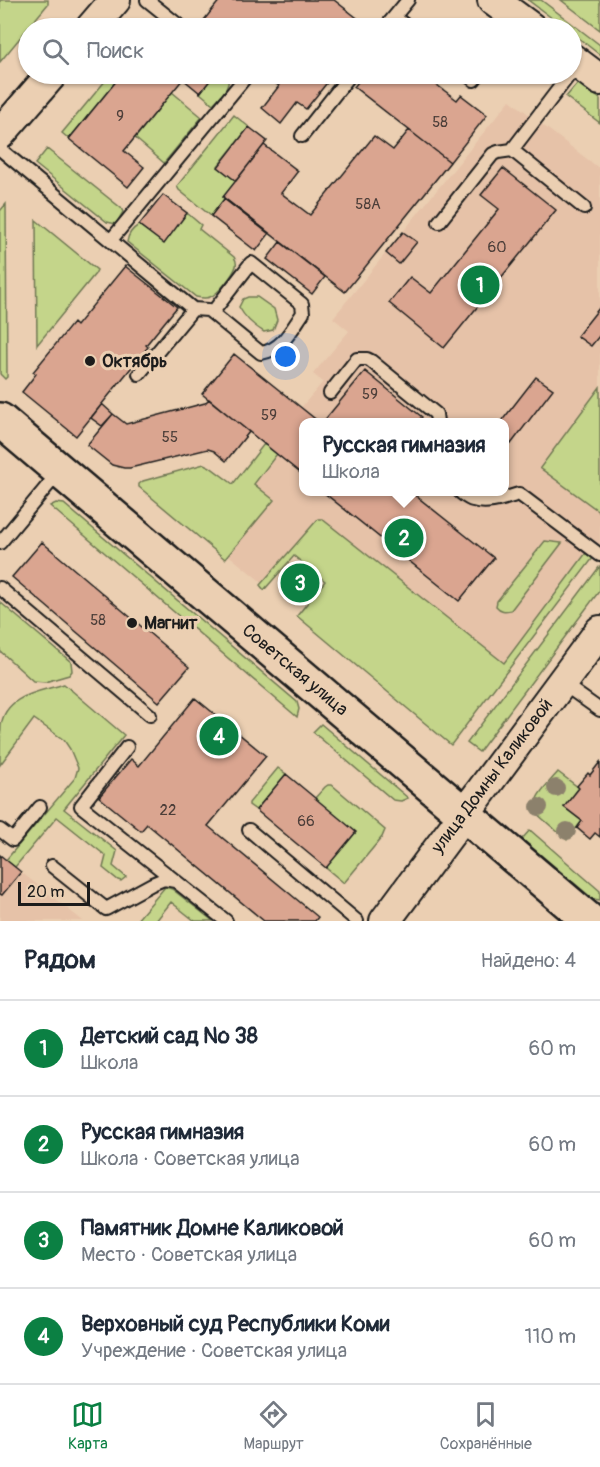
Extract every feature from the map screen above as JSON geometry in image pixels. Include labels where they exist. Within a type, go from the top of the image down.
[{"type":"main road","name":"Советская улица","points":[[0,420],[590,921]]},
{"type":"street","points":[[100,18],[116,0]]},
{"type":"street","points":[[493,0],[513,18]]},
{"type":"street","points":[[0,134],[43,84]]},
{"type":"street","name":"улица Домны Каликовой","points":[[385,921],[600,631]]},
{"type":"lane","points":[[147,0],[170,18]]},
{"type":"lane","points":[[394,17],[408,0]]},
{"type":"lane","points":[[111,240],[240,84]]},
{"type":"lane","points":[[302,136],[343,84]]},
{"type":"lane","points":[[439,222],[493,154],[512,150],[566,84]]},
{"type":"lane","points":[[0,149],[193,309],[208,310],[261,353],[269,352],[286,338],[303,314],[303,309],[302,304],[251,263],[212,313]]},
{"type":"lane","points":[[512,150],[584,208]]},
{"type":"lane","points":[[139,374],[193,309]]},
{"type":"lane","points":[[330,393],[357,360],[367,359],[436,414],[436,418]]},
{"type":"lane","points":[[0,543],[60,471]]},
{"type":"lane","points":[[466,496],[471,500],[485,502],[519,494],[600,555]]},
{"type":"lane","points":[[0,588],[150,716]]},
{"type":"lane","points":[[562,683],[600,710]]},
{"type":"lane","points":[[127,747],[81,806],[226,921]]},
{"type":"lane","points":[[0,830],[13,840],[40,807]]},
{"type":"lane","points":[[249,830],[357,921]]},
{"type":"lane","points":[[52,866],[106,909],[152,884],[165,879],[175,881]]},
{"type":"shaded area","points":[[510,100],[600,169],[600,544],[451,740],[330,582],[295,552],[265,585],[199,531],[323,382],[313,374],[349,331],[333,318]]},
{"type":"shaded area","points":[[21,872],[83,921],[0,921],[0,894],[2,895]]},
{"type":"green space","points":[[0,0],[48,0],[48,4],[36,18],[18,18],[18,40],[0,62]]},
{"type":"green space","points":[[528,0],[541,0],[565,18],[552,18]]},
{"type":"green space","points":[[561,0],[599,0],[600,30]]},
{"type":"green space","points":[[582,31],[600,45],[600,55],[582,41]]},
{"type":"green space","points":[[103,84],[114,84],[69,139],[62,133]]},
{"type":"green space","points":[[207,84],[228,84],[213,104],[200,93]]},
{"type":"green space","points":[[577,84],[581,84],[600,99],[600,123],[566,97]]},
{"type":"green space","points":[[172,92],[202,117],[164,163],[135,138]]},
{"type":"green space","points":[[234,115],[249,127],[218,166],[236,181],[211,216],[177,186]]},
{"type":"green space","points":[[47,149],[121,208],[123,212],[116,224],[107,222],[35,164]]},
{"type":"green space","points":[[6,204],[7,377],[5,379],[0,374],[0,211]]},
{"type":"green space","points":[[187,213],[201,225],[199,229],[236,261],[235,270],[229,279],[208,298],[196,297],[127,242],[131,232],[139,225],[164,243]]},
{"type":"green space","points":[[36,220],[97,270],[37,345]]},
{"type":"green space","points":[[257,297],[274,309],[277,320],[273,330],[264,332],[244,315],[239,307],[243,299]]},
{"type":"green space","points":[[600,387],[600,512],[540,468]]},
{"type":"green space","points":[[264,444],[277,454],[254,484],[274,500],[225,559],[139,487],[143,481],[204,464],[233,484]]},
{"type":"green space","points":[[56,503],[64,504],[297,702],[299,709],[297,717],[50,506]]},
{"type":"green space","points":[[318,519],[322,519],[504,663],[586,553],[593,558],[451,745],[297,616],[325,581],[294,556],[264,590],[260,585]]},
{"type":"green space","points":[[545,541],[562,543],[511,610],[500,609],[496,606],[497,601]]},
{"type":"green space","points":[[600,566],[600,590],[479,752],[467,743]]},
{"type":"green space","points":[[0,602],[71,662],[72,671],[69,675],[45,682],[33,681],[0,651]]},
{"type":"green space","points":[[64,684],[124,735],[64,809],[117,851],[113,866],[126,877],[121,881],[103,868],[106,856],[57,817],[15,867],[6,860],[75,778],[78,768],[64,740],[34,719],[0,765],[1,726],[4,716],[9,707],[25,696]]},
{"type":"green space","points":[[321,724],[408,798],[401,801],[393,800],[313,732]]},
{"type":"green space","points":[[278,768],[286,774],[256,810],[249,803]]},
{"type":"green space","points":[[558,772],[579,788],[564,807],[582,821],[567,840],[536,813],[535,808],[541,791]]},
{"type":"green space","points":[[328,785],[332,785],[385,830],[382,837],[344,883],[326,868],[315,798]]},
{"type":"green space","points":[[530,830],[600,891],[600,900],[593,899],[522,839]]},
{"type":"green space","points":[[165,887],[172,889],[213,921],[195,921],[171,902],[156,921],[136,921]]},
{"type":"building","points":[[220,0],[334,0],[357,18],[206,18]]},
{"type":"building","points":[[114,84],[179,84],[124,151],[144,167],[128,187],[69,139]]},
{"type":"building","points":[[189,84],[207,84],[200,93]]},
{"type":"building","points":[[276,84],[326,84],[306,109],[297,103],[281,124],[262,108],[279,86]]},
{"type":"building","points":[[356,84],[435,84],[457,100],[461,95],[487,115],[450,162],[354,87]]},
{"type":"building","points":[[249,127],[267,141],[236,181],[218,167]]},
{"type":"building","points":[[409,130],[450,162],[345,292],[223,197],[264,145],[298,171],[281,193],[310,215],[374,136],[393,150]]},
{"type":"building","points":[[503,168],[556,210],[444,348],[389,303],[410,277],[431,293],[499,209],[481,195]]},
{"type":"building","points":[[163,195],[187,213],[164,244],[139,225]]},
{"type":"building","points":[[224,199],[269,234],[256,251],[211,216]]},
{"type":"building","points":[[403,232],[417,242],[399,264],[386,253]]},
{"type":"building","points":[[280,242],[325,277],[312,294],[267,259]]},
{"type":"building","name":"Октябрь","points":[[125,266],[177,307],[146,345],[148,347],[76,436],[22,392],[36,374],[33,372],[73,323],[76,326]]},
{"type":"building","points":[[600,307],[600,335],[591,346],[577,336]]},
{"type":"building","points":[[234,354],[314,418],[299,418],[299,472],[202,394]]},
{"type":"building","points":[[365,371],[422,417],[421,418],[326,418]]},
{"type":"building","points":[[536,377],[553,389],[511,444],[509,443],[509,418],[504,418]]},
{"type":"building","points":[[209,399],[249,432],[226,461],[208,449],[124,468],[112,465],[87,445],[113,414],[126,424],[205,403]]},
{"type":"building","points":[[102,404],[113,414],[102,426],[91,418]]},
{"type":"building","points":[[328,496],[416,496],[494,558],[459,601]]},
{"type":"building","points":[[42,542],[189,667],[159,702],[12,577]]},
{"type":"building","points":[[195,698],[266,756],[208,826],[318,917],[315,921],[264,921],[147,824],[141,831],[99,797],[131,759],[139,766]]},
{"type":"building","points":[[600,762],[600,837],[595,833],[590,839],[577,828],[582,821],[564,807],[579,788],[577,786]]},
{"type":"building","points":[[286,774],[356,832],[326,868],[256,810]]},
{"type":"building","points":[[0,855],[21,872],[2,895],[0,894]]},
{"type":"place","name":"Детский сад № 38","points":[[480,285]]},
{"type":"place","name":"Октябрь","points":[[90,361]]},
{"type":"place","name":"Русская гимназия","points":[[404,538]]},
{"type":"place","name":"Памятник Домне Каликовой","points":[[300,583]]},
{"type":"place","name":"Магнит","points":[[132,623]]},
{"type":"place","name":"Верховный суд Республики Коми","points":[[219,736]]}]
